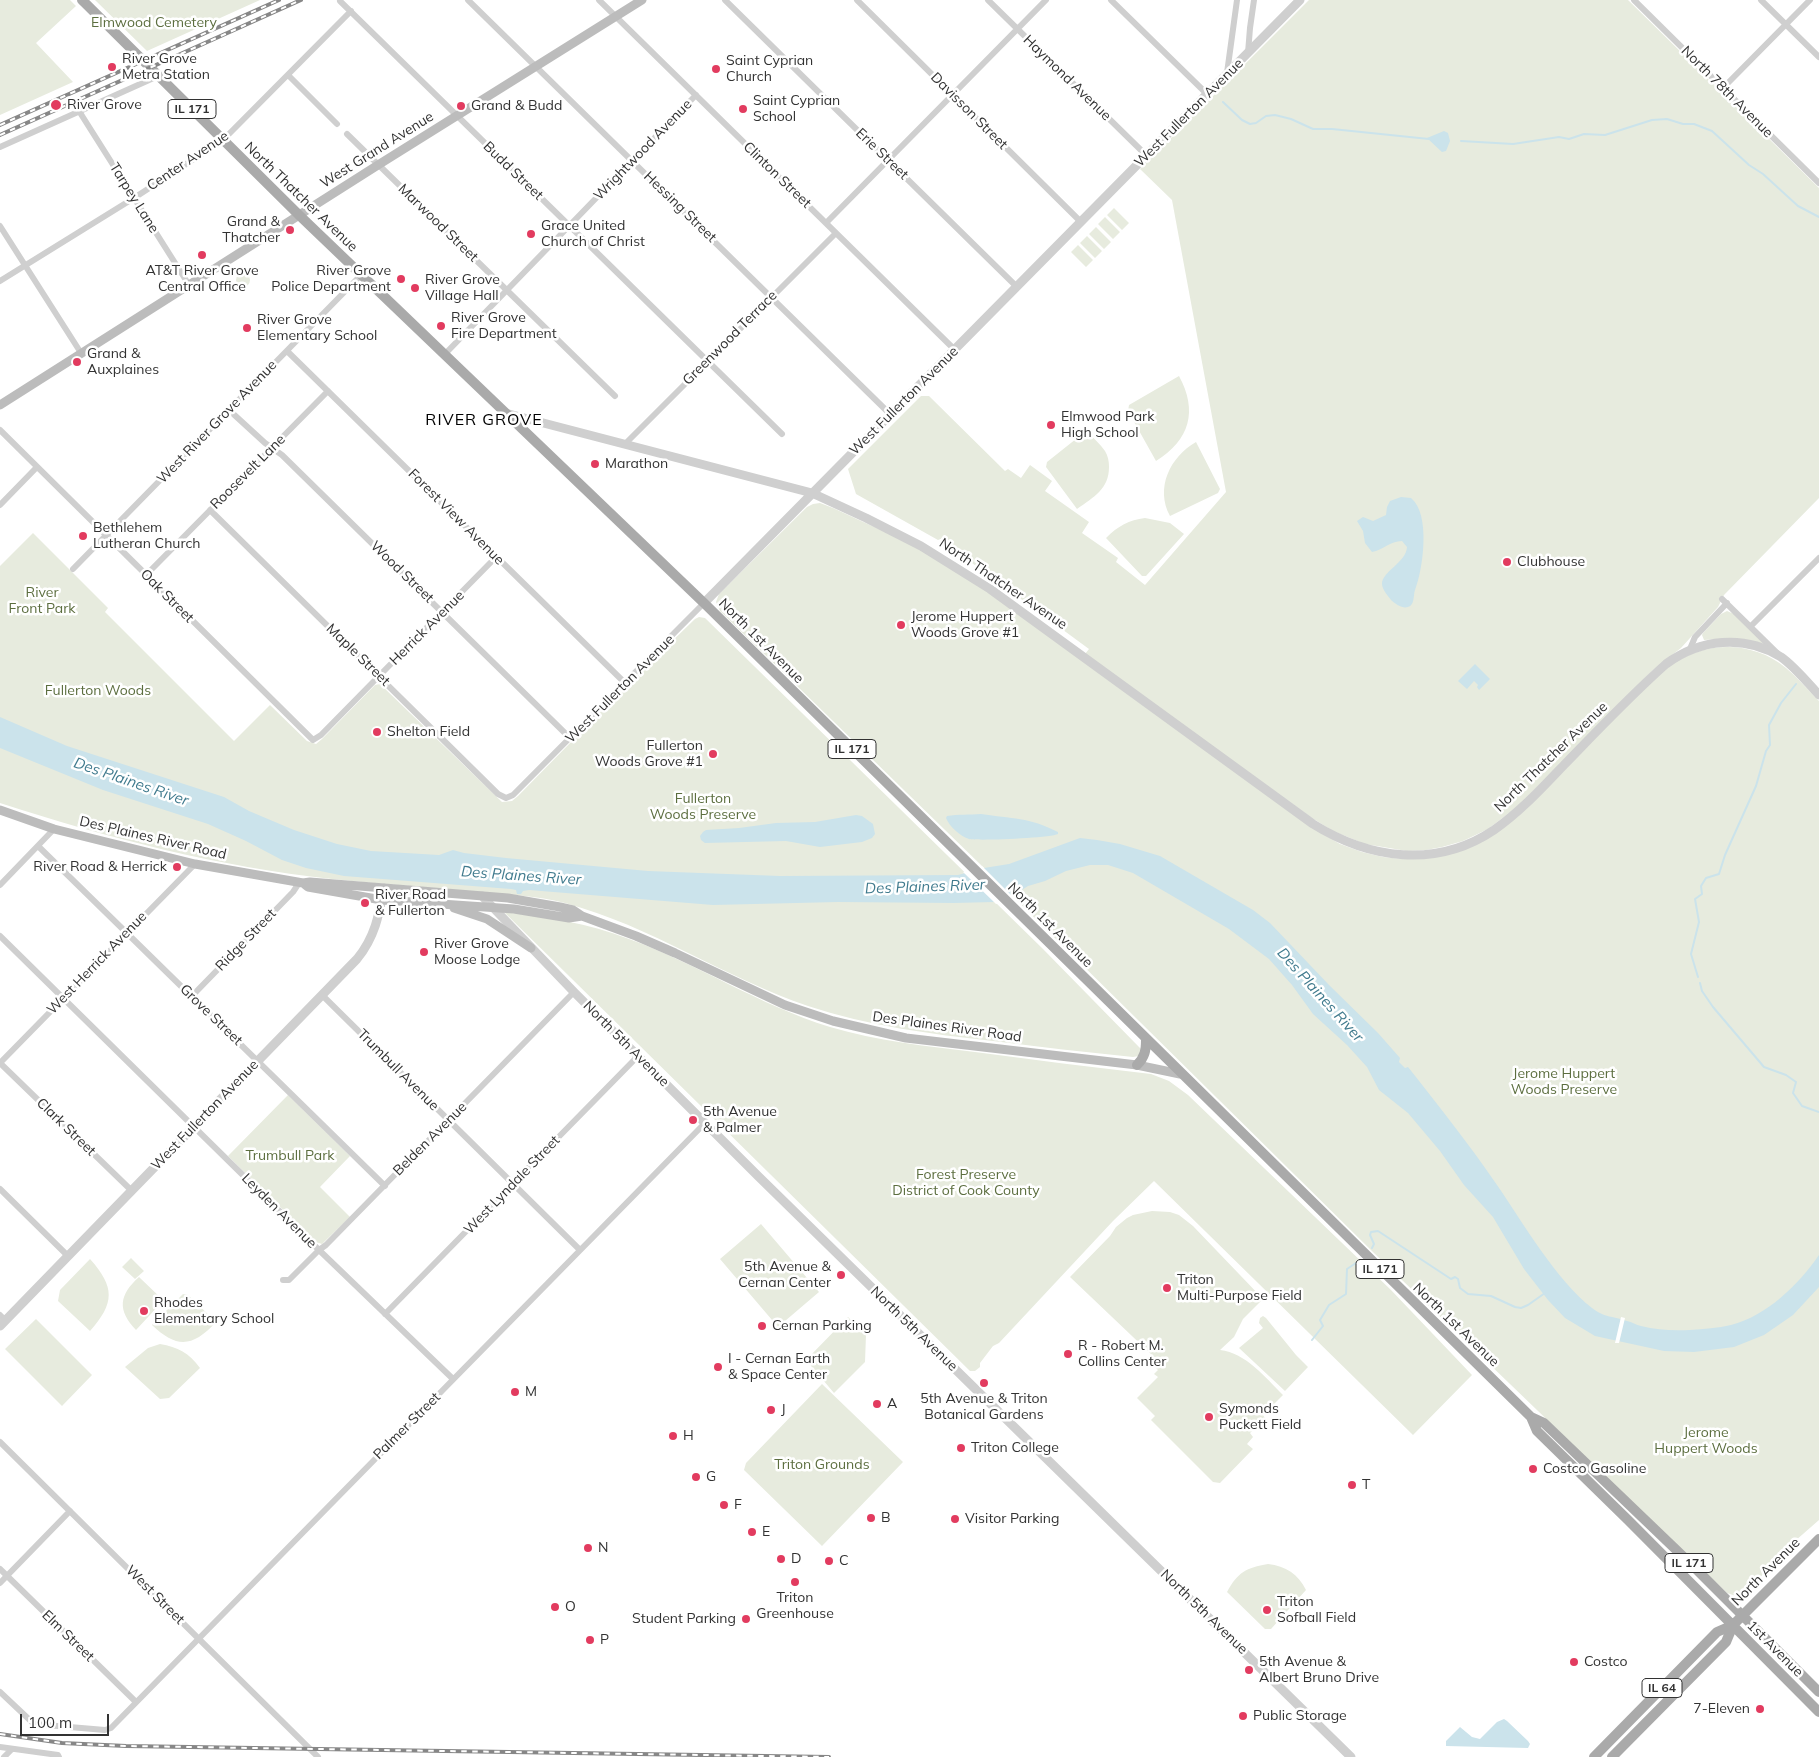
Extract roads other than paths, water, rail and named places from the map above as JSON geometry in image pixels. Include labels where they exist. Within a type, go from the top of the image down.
[{"type":"main road","name":"North Thatcher Avenue","points":[[82,0],[300,216],[505,412]]},
{"type":"main road","name":"West Grand Avenue","points":[[0,404],[642,0]]},
{"type":"main road","name":"North 1st Avenue","points":[[505,412],[704,603],[1531,1418],[1537,1431],[1733,1625]]},
{"type":"main road","name":"Des Plaines River Road","points":[[0,810],[54,829],[195,864],[301,883],[310,882],[482,896],[542,903],[574,910],[582,916],[675,952],[785,1004],[833,1021],[906,1038],[1137,1065],[1180,1074]]},
{"type":"main road","name":"Des Plaines River Road","points":[[301,883],[308,887],[382,900],[493,908],[569,918],[582,916]]},
{"type":"main road","points":[[439,904],[487,919],[531,948]]},
{"type":"main road","points":[[1137,1065],[1143,1059],[1146,1051],[1146,1040]]},
{"type":"main road","name":"North 1st Avenue","points":[[1531,1418],[1544,1423],[1743,1616]]},
{"type":"main road","name":"North Avenue","points":[[1594,1757],[1717,1632],[1733,1625],[1743,1616],[1819,1539]]},
{"type":"main road","name":"1st Avenue","points":[[1743,1616],[1819,1692]]},
{"type":"main road","name":"North Avenue","points":[[1612,1757],[1726,1642],[1733,1625]]},
{"type":"main road","name":"1st Avenue","points":[[1733,1625],[1819,1712]]},
{"type":"street","name":"Hessing Street","points":[[468,0],[891,415]]},
{"type":"street","name":"Clinton Street","points":[[599,0],[955,350]]},
{"type":"street","name":"Erie Street","points":[[725,0],[1018,286]]},
{"type":"street","name":"Davisson Street","points":[[857,0],[1081,222]]},
{"type":"street","name":"Haymond Avenue","points":[[988,0],[1146,156]]},
{"type":"street","points":[[826,222],[1046,0]]},
{"type":"street","points":[[1111,0],[1207,94]]},
{"type":"street","points":[[1227,74],[1237,0]]},
{"type":"street","points":[[1248,53],[1254,0]]},
{"type":"street","name":"West Fullerton Avenue","points":[[506,798],[513,795],[625,683],[1300,0]]},
{"type":"street","name":"North 78th Avenue","points":[[1634,0],[1819,183]]},
{"type":"street","points":[[1762,0],[1819,57]]},
{"type":"street","points":[[1723,88],[1810,0]]},
{"type":"street","name":"Budd Street","points":[[340,1],[782,434]]},
{"type":"street","name":"Center Avenue","points":[[0,281],[223,140],[351,11]]},
{"type":"street","points":[[288,75],[337,124]]},
{"type":"street","points":[[0,147],[158,76]]},
{"type":"street","name":"Wrightwood Avenue","points":[[444,355],[696,95]]},
{"type":"street","name":"Tarpey Lane","points":[[79,111],[189,285]]},
{"type":"street","name":"Marwood Street","points":[[346,134],[615,396]]},
{"type":"street","points":[[0,226],[81,353]]},
{"type":"street","name":"Greenwood Terrace","points":[[625,444],[836,233]]},
{"type":"street","name":"West River Grove Avenue","points":[[73,569],[361,275]]},
{"type":"street","name":"Forest View Avenue","points":[[287,351],[625,683]]},
{"type":"street","name":"Roosevelt Lane","points":[[146,575],[328,391]]},
{"type":"street","name":"Wood Street","points":[[229,410],[282,455],[570,738]]},
{"type":"street","name":"North Thatcher Avenue","points":[[505,412],[812,493],[898,534],[973,577],[1312,824],[1339,839],[1367,850],[1402,855],[1434,853],[1463,845],[1494,830],[1522,807],[1655,674],[1677,656],[1690,649],[1710,643],[1729,642],[1759,647],[1782,658],[1819,695]]},
{"type":"street","name":"Oak Street","points":[[0,430],[313,740]]},
{"type":"street","points":[[0,505],[37,467]]},
{"type":"street","name":"Maple Street","points":[[210,510],[498,794],[506,798]]},
{"type":"street","name":"Herrick Avenue","points":[[313,740],[321,735],[380,676],[496,557]]},
{"type":"street","points":[[1751,626],[1819,558]]},
{"type":"street","points":[[1690,649],[1695,637],[1725,601],[1782,658]]},
{"type":"street","points":[[0,885],[54,829]]},
{"type":"street","name":"Grove Street","points":[[38,846],[385,1186]]},
{"type":"street","name":"West Herrick Avenue","points":[[0,1063],[195,864]]},
{"type":"street","name":"Ridge Street","points":[[192,996],[301,883]]},
{"type":"street","name":"West Fullerton Avenue","points":[[2,1321],[132,1191],[367,946],[376,928],[384,888]]},
{"type":"street","name":"North 5th Avenue","points":[[482,896],[574,992],[705,1122],[1352,1757]]},
{"type":"street","name":"Leyden Avenue","points":[[0,936],[453,1379]]},
{"type":"street","name":"Belden Avenue","points":[[283,1280],[290,1280],[326,1245],[574,992]]},
{"type":"street","name":"Trumbull Avenue","points":[[322,995],[580,1250]]},
{"type":"street","name":"West Lyndale Street","points":[[385,1314],[638,1055]]},
{"type":"street","name":"Clark Street","points":[[0,1063],[132,1191]]},
{"type":"street","name":"Palmer Street","points":[[0,1692],[34,1724],[108,1730],[705,1122]]},
{"type":"street","points":[[0,1189],[68,1256]]},
{"type":"street","name":"West Street","points":[[0,1442],[318,1757]]},
{"type":"street","points":[[0,1583],[70,1511]]},
{"type":"street","name":"Elm Street","points":[[0,1569],[136,1702]]},
{"type":"street","points":[[0,1747],[58,1755],[59,1757]]},
{"type":"street","points":[[4,1757],[12,1749]]},
{"type":"water","points":[[1444,131],[1448,133],[1450,141],[1446,151],[1442,152],[1427,138]]},
{"type":"water","points":[[1401,497],[1411,498],[1417,506],[1421,516],[1424,542],[1421,569],[1413,602],[1410,606],[1406,607],[1399,606],[1391,600],[1382,584],[1386,575],[1403,558],[1407,547],[1402,541],[1398,541],[1372,552],[1365,543],[1363,531],[1357,521],[1363,517],[1373,521],[1386,515],[1390,501]]},
{"type":"water","points":[[1475,664],[1490,679],[1479,690],[1478,685],[1474,681],[1467,689],[1458,681]]},
{"type":"water","name":"Des Plaines River","points":[[0,717],[67,746],[224,797],[249,811],[294,830],[337,844],[371,851],[439,855],[453,850],[506,858],[648,871],[780,876],[958,875],[1009,864],[1080,838],[1120,844],[1160,856],[1253,910],[1270,923],[1378,1033],[1400,1058],[1399,1062],[1405,1068],[1408,1067],[1464,1140],[1553,1267],[1592,1308],[1605,1315],[1629,1321],[1639,1326],[1659,1329],[1690,1330],[1731,1325],[1757,1314],[1781,1298],[1802,1277],[1819,1255],[1819,1287],[1793,1315],[1764,1335],[1734,1347],[1694,1352],[1664,1351],[1595,1336],[1565,1318],[1548,1300],[1524,1269],[1493,1217],[1464,1185],[1440,1151],[1408,1113],[1379,1090],[1367,1067],[1347,1045],[1313,1014],[1292,985],[1269,959],[1229,929],[1133,873],[1108,865],[1090,865],[1066,871],[1045,881],[1028,886],[1012,896],[994,902],[954,903],[838,902],[713,905],[529,890],[517,894],[516,890],[511,889],[344,876],[306,868],[282,860],[208,824],[103,790],[0,748]]},
{"type":"water","points":[[981,814],[1029,821],[1048,827],[1058,832],[1058,834],[1014,839],[969,839],[956,831],[946,818],[951,815]]},
{"type":"water","points":[[856,815],[862,816],[873,824],[875,834],[872,838],[862,842],[820,847],[786,841],[705,843],[701,840],[700,836],[706,830],[776,823],[815,822]]},
{"type":"water","points":[[1504,1719],[1528,1741],[1530,1744],[1528,1748],[1446,1746],[1446,1741],[1460,1727],[1472,1737],[1480,1739],[1497,1722]]},
{"type":"waterway","points":[[1223,102],[1242,120],[1250,124],[1256,123],[1266,116],[1275,115],[1291,119],[1313,129],[1332,129],[1429,139]]},
{"type":"waterway","points":[[1461,141],[1513,144],[1559,137],[1569,139],[1584,134],[1605,135],[1652,120],[1667,119],[1683,124],[1694,124],[1712,131],[1798,206],[1819,217]]},
{"type":"waterway","points":[[1698,977],[1691,954],[1699,922],[1695,899],[1702,894],[1701,886],[1706,878],[1719,874],[1725,855],[1756,786],[1766,751],[1770,745],[1769,725],[1781,703],[1796,684]]},
{"type":"waterway","points":[[1700,983],[1702,991],[1713,1007],[1764,1067],[1786,1075],[1796,1082],[1793,1093],[1802,1106],[1819,1112]]},
{"type":"waterway","points":[[1372,1248],[1374,1244],[1370,1235],[1371,1232],[1378,1231],[1451,1279],[1455,1277],[1458,1279],[1460,1288],[1468,1294],[1491,1296],[1515,1307],[1521,1308],[1528,1305],[1545,1293]]},
{"type":"waterway","points":[[1312,1340],[1323,1326],[1320,1320],[1329,1305],[1346,1294],[1347,1269],[1359,1261]]},
{"type":"railway","points":[[0,125],[279,0]]},
{"type":"railway","points":[[0,135],[301,0]]},
{"type":"railway","points":[[0,1734],[62,1743],[126,1746],[829,1757]]},
{"type":"place","name":"River Grove Metra Station","points":[[112,67]]},
{"type":"place","name":"Saint Cyprian Church","points":[[716,69]]},
{"type":"place","name":"River Grove","points":[[56,105]]},
{"type":"place","name":"Grand & Budd","points":[[461,106]]},
{"type":"place","name":"Saint Cyprian School","points":[[743,109]]},
{"type":"place","name":"Grand & Thatcher","points":[[290,230]]},
{"type":"place","name":"Grace United Church of Christ","points":[[531,234]]},
{"type":"place","name":"AT&T River Grove Central Office","points":[[202,255]]},
{"type":"place","name":"River Grove Police Department","points":[[401,279]]},
{"type":"place","name":"River Grove Village Hall","points":[[415,288]]},
{"type":"place","name":"River Grove Fire Department","points":[[441,326]]},
{"type":"place","name":"River Grove Elementary School","points":[[247,328]]},
{"type":"place","name":"Grand & Auxplaines","points":[[77,362]]},
{"type":"place","name":"Elmwood Park High School","points":[[1051,425]]},
{"type":"place","name":"Marathon","points":[[595,464]]},
{"type":"place","name":"Bethlehem Lutheran Church","points":[[83,536]]},
{"type":"place","name":"Clubhouse","points":[[1507,562]]},
{"type":"place","name":"Jerome Huppert Woods Grove #1","points":[[901,625]]},
{"type":"place","name":"Shelton Field","points":[[377,732]]},
{"type":"place","name":"Fullerton Woods Grove #1","points":[[713,754]]},
{"type":"place","name":"River Road & Herrick","points":[[177,867]]},
{"type":"place","name":"River Road & Fullerton","points":[[365,903]]},
{"type":"place","name":"River Grove Moose Lodge","points":[[424,952]]},
{"type":"place","name":"5th Avenue & Palmer","points":[[693,1120]]},
{"type":"place","name":"5th Avenue & Cernan Center","points":[[841,1275]]},
{"type":"place","name":"Triton Multi-Purpose Field","points":[[1167,1288]]},
{"type":"place","name":"Rhodes Elementary School","points":[[144,1311]]},
{"type":"place","name":"Cernan Parking","points":[[762,1326]]},
{"type":"place","name":"R - Robert M. Collins Center","points":[[1068,1354]]},
{"type":"place","name":"I - Cernan Earth & Space Center","points":[[718,1367]]},
{"type":"place","name":"5th Avenue & Triton Botanical Gardens","points":[[984,1383]]},
{"type":"place","name":"M","points":[[515,1392]]},
{"type":"place","name":"A","points":[[877,1404]]},
{"type":"place","name":"J","points":[[771,1410]]},
{"type":"place","name":"Symonds Puckett Field","points":[[1209,1417]]},
{"type":"place","name":"H","points":[[673,1436]]},
{"type":"place","name":"Triton College","points":[[961,1448]]},
{"type":"place","name":"Costco Gasoline","points":[[1533,1469]]},
{"type":"place","name":"G","points":[[696,1477]]},
{"type":"place","name":"T","points":[[1352,1485]]},
{"type":"place","name":"F","points":[[724,1505]]},
{"type":"place","name":"B","points":[[871,1518]]},
{"type":"place","name":"Visitor Parking","points":[[955,1519]]},
{"type":"place","name":"E","points":[[752,1532]]},
{"type":"place","name":"N","points":[[588,1548]]},
{"type":"place","name":"D","points":[[781,1559]]},
{"type":"place","name":"C","points":[[829,1561]]},
{"type":"place","name":"Triton Greenhouse","points":[[795,1582]]},
{"type":"place","name":"O","points":[[555,1607]]},
{"type":"place","name":"Triton Sofball Field","points":[[1267,1610]]},
{"type":"place","name":"Student Parking","points":[[746,1619]]},
{"type":"place","name":"P","points":[[590,1640]]},
{"type":"place","name":"Costco","points":[[1574,1662]]},
{"type":"place","name":"5th Avenue & Albert Bruno Drive","points":[[1249,1670]]},
{"type":"place","name":"7-Eleven","points":[[1760,1709]]},
{"type":"place","name":"Public Storage","points":[[1243,1716]]},
{"type":"district","name":"RIVER GROVE","points":[[484,420]]},
{"type":"park label","name":"Elmwood Cemetery","points":[[154,23]]},
{"type":"park label","name":"River Front Park","points":[[42,602]]},
{"type":"park label","name":"Fullerton Woods","points":[[98,691]]},
{"type":"park label","name":"Fullerton Woods Preserve","points":[[703,808]]},
{"type":"park label","name":"Jerome Huppert Woods Preserve","points":[[1564,1082]]},
{"type":"park label","name":"Trumbull Park","points":[[290,1156]]},
{"type":"park label","name":"Forest Preserve District of Cook County","points":[[966,1184]]},
{"type":"park label","name":"Jerome Huppert Woods","points":[[1706,1442]]},
{"type":"park label","name":"Triton Grounds","points":[[822,1465]]}]
